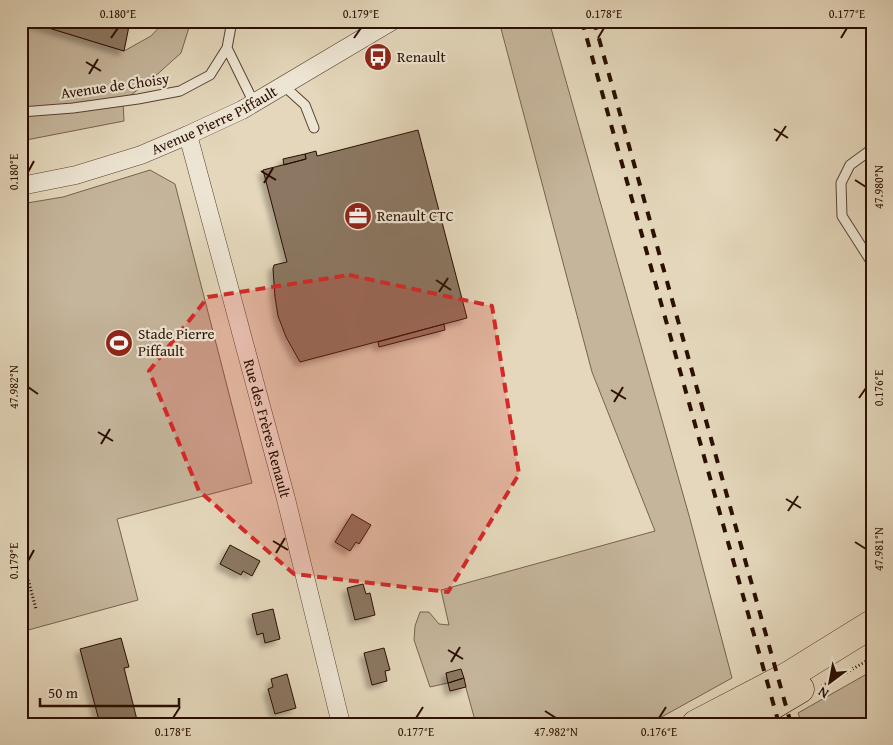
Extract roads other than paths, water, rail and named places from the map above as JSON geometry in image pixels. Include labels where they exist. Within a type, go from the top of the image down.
[{"type":"main road","points":[[696,724],[788,676],[872,624]]},
{"type":"main road","points":[[742,718],[872,646]]},
{"type":"street","name":"Avenue Pierre Piffault","points":[[21,186],[76,175],[141,155],[188,135],[242,110],[392,21]]},
{"type":"street","name":"Rue des Frères Renault","points":[[188,135],[286,499],[341,724]]},
{"type":"lane","name":"Avenue de Choisy","points":[[21,112],[73,108],[138,99],[180,90],[210,75],[227,48],[232,21]]},
{"type":"lane","points":[[227,48],[254,103]]},
{"type":"lane","points":[[284,86],[305,105],[314,128]]},
{"type":"lane","points":[[872,149],[850,165],[841,183],[842,216],[872,263]]},
{"type":"lane","points":[[742,718],[808,674]]},
{"type":"railway","points":[[582,21],[779,724]]},
{"type":"railway","points":[[594,21],[791,724]]},
{"type":"place","name":"Renault","points":[[378,57]]},
{"type":"place","name":"Renault CTC","points":[[358,216]]},
{"type":"place","name":"Stade Pierre Piffault","points":[[119,343]]}]
